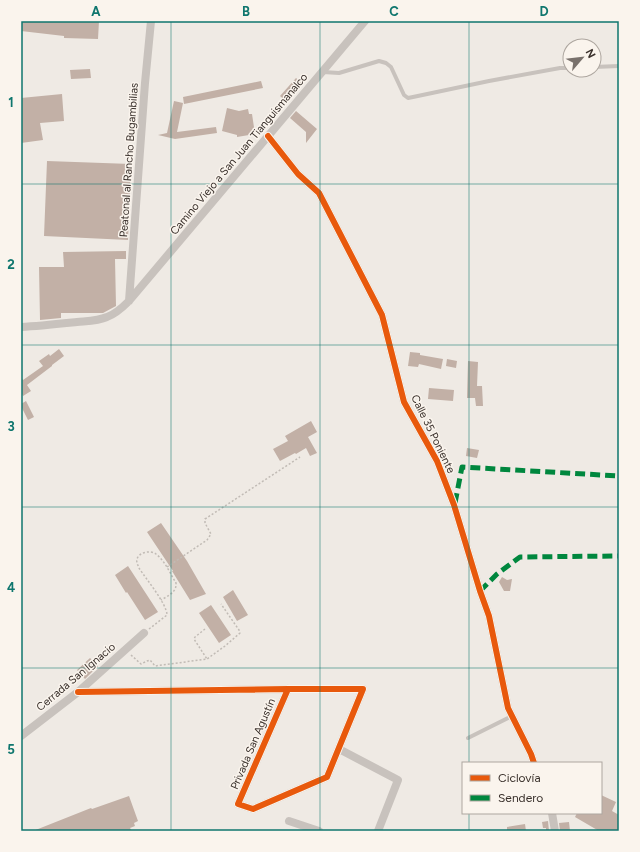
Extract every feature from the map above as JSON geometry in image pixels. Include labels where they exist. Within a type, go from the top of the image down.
[{"type":"street","name":"Peatonal al Rancho Bugambilias","points":[[130,301],[145,83],[151,21]]},
{"type":"street","name":"Camino Viejo a San Juan Tianguismanalco","points":[[21,327],[90,321],[108,317],[116,313],[130,301],[365,21]]},
{"type":"street","name":"Calle 35 Poniente","points":[[268,136],[298,174],[319,193],[382,315],[404,402],[437,461],[454,505],[489,616],[508,708],[534,762]]},
{"type":"street","name":"Cerrada San Ignacio","points":[[21,736],[78,692],[144,633]]},
{"type":"street","name":"Privada San Agustín","points":[[78,692],[288,689],[364,689],[327,777],[253,809],[238,804],[288,689]]},
{"type":"street","points":[[339,749],[398,780],[378,831]]},
{"type":"street","points":[[552,814],[555,831]]},
{"type":"street","points":[[289,821],[319,831]]},
{"type":"lane","points":[[322,72],[339,73],[379,61],[386,63],[391,67],[404,95],[408,98],[562,68]]},
{"type":"lane","points":[[602,67],[619,66]]},
{"type":"lane","points":[[468,738],[512,716]]},
{"type":"path","points":[[167,567],[207,540],[212,534],[205,523],[205,519],[300,457]]},
{"type":"path","points":[[144,633],[167,615],[167,611],[161,600],[139,568],[137,561],[138,557],[150,551],[154,552],[161,558],[176,583],[174,591],[161,600]]},
{"type":"path","points":[[126,650],[141,664],[150,660],[155,666],[207,659],[240,633],[221,604]]},
{"type":"path","points":[[205,629],[194,639],[207,659]]},
{"type":"building","points":[[21,21],[99,21],[98,39],[64,38],[64,36],[21,31]]},
{"type":"building","points":[[90,69],[91,78],[71,79],[70,70]]},
{"type":"building","points":[[296,78],[302,83],[286,101],[280,96]]},
{"type":"building","points":[[261,81],[263,88],[184,104],[183,97]]},
{"type":"building","points":[[62,94],[64,121],[40,123],[43,140],[21,143],[21,98]]},
{"type":"building","points":[[174,101],[183,103],[177,132],[216,127],[217,133],[175,139],[158,135],[167,133]]},
{"type":"building","points":[[227,108],[239,111],[248,109],[249,114],[252,114],[255,134],[237,137],[237,135],[222,131]]},
{"type":"building","points":[[296,111],[317,129],[306,143],[306,132],[290,118]]},
{"type":"building","points":[[47,161],[131,164],[128,240],[44,236]]},
{"type":"building","points":[[126,251],[126,259],[115,259],[116,306],[103,313],[61,313],[61,318],[40,320],[39,267],[64,267],[63,252]]},
{"type":"building","points":[[59,349],[64,356],[27,385],[31,391],[23,396],[21,392],[21,377],[23,380],[43,366],[39,361],[49,354],[50,356]]},
{"type":"building","points":[[410,352],[443,359],[441,369],[419,364],[418,367],[408,366]]},
{"type":"building","points":[[447,359],[457,361],[456,368],[446,366]]},
{"type":"building","points":[[468,361],[478,362],[477,386],[482,386],[483,406],[476,406],[475,398],[467,398]]},
{"type":"building","points":[[429,388],[454,390],[453,401],[428,399]]},
{"type":"building","points":[[26,401],[34,417],[28,420],[21,406],[21,404]]},
{"type":"building","points":[[311,421],[317,432],[308,437],[317,453],[310,456],[306,448],[280,461],[273,449],[288,441],[285,436]]},
{"type":"building","points":[[467,448],[479,450],[477,458],[466,456]]},
{"type":"building","points":[[161,523],[187,561],[206,594],[190,600],[147,532]]},
{"type":"building","points":[[128,566],[158,612],[145,620],[115,575]]},
{"type":"building","points":[[502,577],[507,580],[512,579],[510,591],[504,591],[499,582]]},
{"type":"building","points":[[233,590],[248,615],[237,621],[223,597]]},
{"type":"building","points":[[211,605],[231,635],[219,643],[199,613]]},
{"type":"building","points":[[90,658],[98,666],[85,679],[77,670]]},
{"type":"building","points":[[602,795],[616,802],[612,811],[619,815],[619,831],[599,831],[575,817],[576,814],[602,814]]},
{"type":"building","points":[[129,796],[138,821],[134,823],[135,826],[130,828],[132,831],[33,831],[91,808],[92,809]]},
{"type":"building","points":[[548,821],[549,831],[546,831],[546,828],[543,828],[542,822]]},
{"type":"building","points":[[569,822],[570,831],[560,831],[559,823]]},
{"type":"building","points":[[525,824],[526,831],[507,831],[507,827]]},
{"type":"marked path","points":[[455,503],[462,467],[619,476]]},
{"type":"marked path","points":[[480,591],[497,574],[520,557],[619,556]]},
{"type":"cycle path","points":[[268,136],[298,174],[319,193],[382,315],[404,402],[437,461],[454,505],[489,616],[508,708],[534,762]]},
{"type":"cycle path","points":[[78,692],[288,689],[363,689],[327,777],[253,809],[238,804],[288,689]]}]
